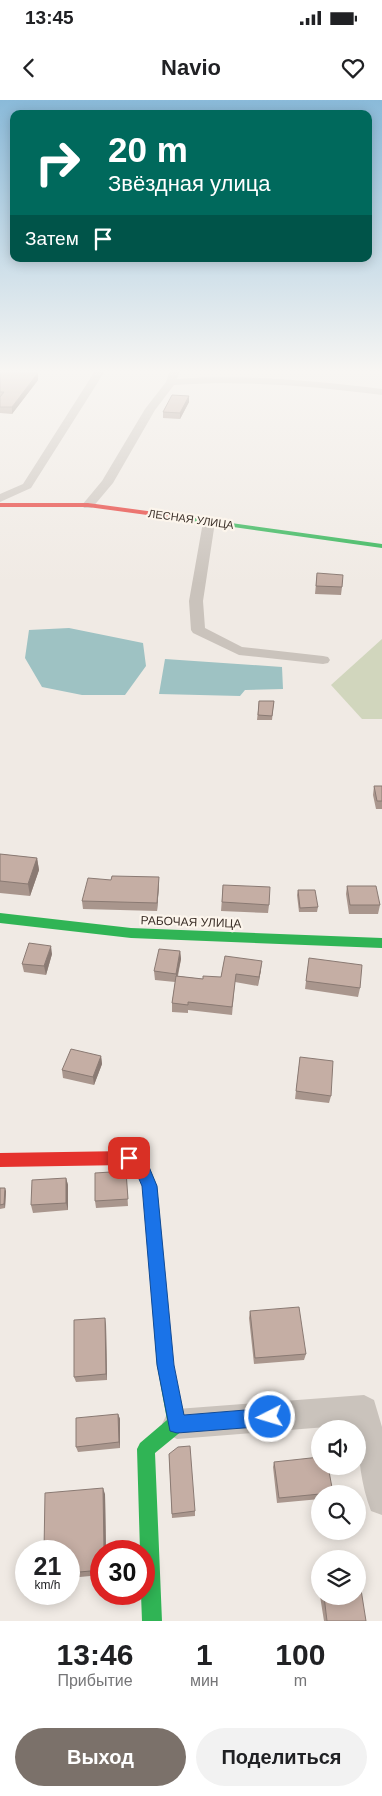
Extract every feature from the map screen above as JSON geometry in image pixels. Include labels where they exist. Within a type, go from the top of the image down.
[{"type":"street","points":[[0,498],[28,486],[56,442]]},
{"type":"street","points":[[88,505],[107,483],[131,442]]},
{"type":"street","points":[[28,486],[45,504]]},
{"type":"street","name":"ЛЕСНАЯ УЛИЦА","points":[[0,505],[88,505],[382,546]]},
{"type":"street","points":[[208,522],[196,601],[198,630],[239,651],[323,660]]},
{"type":"street","name":"РАБОЧАЯ УЛИЦА","points":[[0,918],[132,933],[382,943]]},
{"type":"street","points":[[0,1160],[129,1158],[142,1167],[150,1186],[165,1365],[177,1424]]},
{"type":"street","points":[[152,1621],[146,1448],[177,1424],[364,1410],[382,1500]]},
{"type":"green space","points":[[382,639],[382,719],[362,719],[331,685]]},
{"type":"water","points":[[69,628],[143,643],[146,666],[125,695],[82,695],[42,687],[25,658],[29,630]]},
{"type":"water","points":[[165,659],[282,667],[283,689],[245,690],[240,696],[159,694]]},
{"type":"building","points":[[317,573],[343,575],[342,587],[316,586]]},
{"type":"building","points":[[259,701],[274,701],[272,716],[258,715]]},
{"type":"building","points":[[374,786],[382,786],[382,801],[377,801]]},
{"type":"building","points":[[0,854],[37,858],[28,884],[0,881]]},
{"type":"building","points":[[112,876],[159,877],[157,903],[82,901],[88,878],[111,880]]},
{"type":"building","points":[[223,885],[270,887],[269,905],[222,902]]},
{"type":"building","points":[[347,886],[376,886],[380,905],[350,905]]},
{"type":"building","points":[[298,890],[315,890],[318,907],[300,908]]},
{"type":"building","points":[[29,943],[51,946],[44,966],[22,964]]},
{"type":"building","points":[[159,949],[180,951],[176,974],[154,971]]},
{"type":"building","points":[[225,956],[262,961],[259,977],[236,974],[232,1007],[188,1002],[188,1005],[172,1003],[176,976],[203,979],[203,976],[221,977]]},
{"type":"building","points":[[309,958],[362,965],[360,988],[306,981]]},
{"type":"building","points":[[71,1049],[101,1056],[93,1077],[62,1070]]},
{"type":"building","points":[[300,1057],[333,1061],[331,1096],[296,1091]]},
{"type":"building","points":[[126,1171],[128,1199],[95,1201],[95,1173]]},
{"type":"building","points":[[66,1178],[66,1203],[31,1205],[32,1180]]},
{"type":"building","points":[[0,1188],[5,1188],[4,1204],[0,1205]]},
{"type":"building","points":[[299,1307],[306,1354],[255,1358],[250,1311]]},
{"type":"building","points":[[105,1318],[106,1374],[74,1377],[74,1320]]},
{"type":"building","points":[[118,1414],[119,1442],[76,1447],[76,1418]]},
{"type":"building","points":[[190,1446],[195,1511],[172,1514],[169,1454],[178,1447]]},
{"type":"building","points":[[311,1458],[311,1475],[330,1475],[332,1485],[311,1485],[311,1495],[279,1498],[274,1462]]},
{"type":"building","points":[[103,1488],[104,1540],[90,1540],[90,1571],[80,1572],[80,1540],[44,1540],[45,1493]]},
{"type":"building","points":[[325,1605],[363,1605],[366,1621],[327,1621]]},
{"type":"traffic: fast","points":[[177,517],[382,546]]},
{"type":"traffic: fast","points":[[0,918],[131,933],[382,943]]},
{"type":"traffic: fast","points":[[127,1158],[142,1167],[150,1186],[165,1365],[177,1424],[146,1449],[152,1621]]},
{"type":"traffic: jam","points":[[0,505],[88,505],[177,517]]},
{"type":"traffic: jam","points":[[0,1160],[127,1158]]},
{"type":"route","points":[[129,1158],[142,1167],[150,1186],[165,1365],[177,1424],[270,1417]]}]
